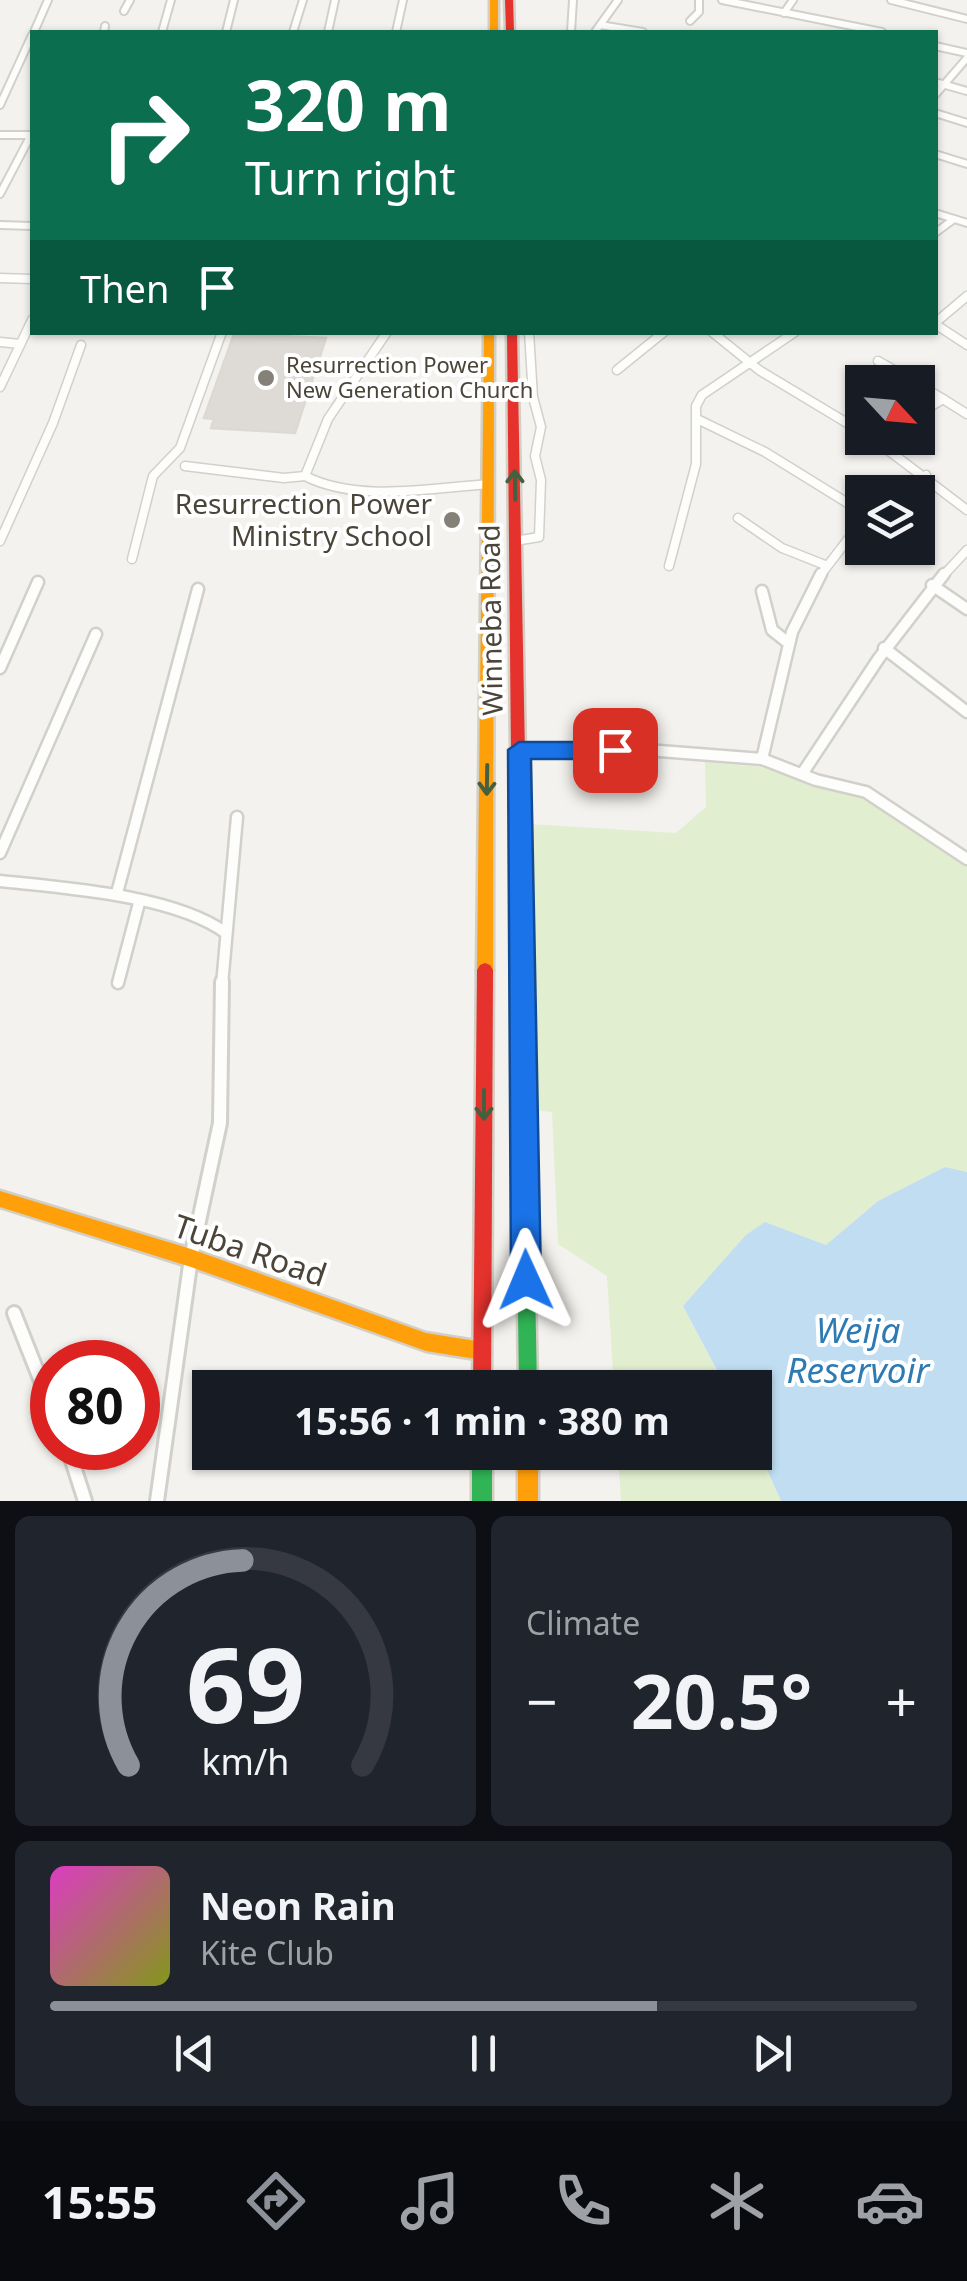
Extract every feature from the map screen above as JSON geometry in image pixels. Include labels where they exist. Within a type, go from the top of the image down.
[{"type":"main road","points":[[494,0],[494,30]]},
{"type":"main road","points":[[509,0],[510,30]]},
{"type":"main road","name":"Winneba Road","points":[[482,1370],[489,335]]},
{"type":"main road","name":"Winneba Road","points":[[512,336],[528,1370]]},
{"type":"main road","points":[[486,823],[519,823]]},
{"type":"main road","name":"Tuba Road","points":[[0,1199],[191,1258],[426,1342],[482,1352]]},
{"type":"main road","points":[[482,1470],[482,1501]]},
{"type":"main road","points":[[528,1470],[528,1501]]},
{"type":"street","points":[[35,30],[48,0]]},
{"type":"street","points":[[124,10],[130,0]]},
{"type":"street","points":[[163,30],[172,0]]},
{"type":"street","points":[[226,30],[234,0]]},
{"type":"street","points":[[294,30],[303,0]]},
{"type":"street","points":[[328,30],[335,0]]},
{"type":"street","points":[[396,30],[403,0]]},
{"type":"street","points":[[571,30],[573,0]]},
{"type":"street","points":[[596,30],[618,0]]},
{"type":"street","points":[[690,21],[699,12],[699,0]]},
{"type":"street","points":[[722,0],[872,30]]},
{"type":"street","points":[[784,13],[794,0]]},
{"type":"street","points":[[891,0],[967,19]]},
{"type":"street","points":[[600,25],[631,30]]},
{"type":"street","points":[[938,47],[967,56],[939,82],[967,91]]},
{"type":"street","points":[[0,105],[30,48]]},
{"type":"street","points":[[938,114],[967,122]]},
{"type":"street","points":[[0,135],[30,135]]},
{"type":"street","points":[[0,194],[30,139]]},
{"type":"street","points":[[938,155],[967,164]]},
{"type":"street","points":[[938,231],[962,219]]},
{"type":"street","points":[[0,225],[30,226]]},
{"type":"street","points":[[0,278],[30,279]]},
{"type":"street","points":[[938,321],[967,296]]},
{"type":"street","points":[[0,385],[30,324]]},
{"type":"street","points":[[938,326],[967,345]]},
{"type":"street","points":[[132,560],[153,476],[180,448],[221,335]]},
{"type":"street","points":[[304,476],[308,456],[329,418],[385,335]]},
{"type":"street","points":[[618,370],[660,335]]},
{"type":"street","points":[[716,335],[748,362],[845,422]]},
{"type":"street","points":[[669,566],[696,464],[696,406],[702,395],[790,335]]},
{"type":"street","points":[[512,336],[529,336],[540,436],[535,456],[541,480],[539,537],[516,541]]},
{"type":"street","points":[[0,342],[20,344]]},
{"type":"street","points":[[0,542],[53,423],[82,344]]},
{"type":"street","points":[[878,361],[885,365]]},
{"type":"street","points":[[935,395],[967,414]]},
{"type":"street","points":[[935,403],[942,399]]},
{"type":"street","points":[[697,419],[765,452],[845,501]]},
{"type":"street","points":[[514,436],[540,436]]},
{"type":"street","points":[[897,455],[926,475]]},
{"type":"street","points":[[186,466],[284,478],[304,476],[319,484],[377,488],[490,484]]},
{"type":"street","points":[[935,483],[967,510]]},
{"type":"street","points":[[738,518],[782,548],[825,565]]},
{"type":"street","points":[[762,759],[786,641],[825,565],[845,542]]},
{"type":"street","points":[[802,774],[884,648],[932,585],[967,550]]},
{"type":"street","points":[[0,668],[38,582]]},
{"type":"street","points":[[932,585],[967,608]]},
{"type":"street","points":[[118,893],[198,589]]},
{"type":"street","points":[[762,590],[772,630],[786,641]]},
{"type":"street","points":[[0,632],[14,634]]},
{"type":"street","points":[[0,853],[96,634]]},
{"type":"street","points":[[884,648],[967,712]]},
{"type":"street","points":[[519,750],[647,750],[762,759],[866,792],[967,860]]},
{"type":"street","points":[[158,1501],[191,1258],[220,1123],[226,934],[237,816]]},
{"type":"street","points":[[0,880],[118,893],[140,903],[204,917],[226,934]]},
{"type":"street","points":[[118,983],[140,903]]},
{"type":"street","points":[[14,1314],[30,1354]]},
{"type":"street","points":[[75,1470],[86,1501]]},
{"type":"green space","points":[[705,762],[760,767],[861,797],[967,864],[967,1172],[945,1167],[878,1201],[826,1245],[765,1222],[683,1306],[717,1370],[613,1370],[607,1276],[558,1244],[552,1112],[532,1110],[529,824],[676,833],[706,807]]},
{"type":"green space","points":[[619,1470],[767,1470],[781,1501],[621,1501]]},
{"type":"water","name":"Weija Reservoir","points":[[945,1167],[967,1172],[967,1501],[781,1501],[767,1470],[772,1470],[772,1370],[717,1370],[683,1306],[746,1235],[765,1222],[826,1245],[878,1201]]},
{"type":"building","name":"Resurrection Power New Generation Church","points":[[234,335],[326,338],[295,433],[211,428],[214,419],[204,418]]},
{"type":"traffic: fast","points":[[518,755],[528,1370]]},
{"type":"traffic: fast","points":[[482,1470],[482,1501]]},
{"type":"traffic: slow","points":[[494,0],[494,30]]},
{"type":"traffic: slow","points":[[485,970],[489,335]]},
{"type":"traffic: slow","points":[[0,1199],[191,1258],[426,1342],[482,1351]]},
{"type":"traffic: slow","points":[[528,1470],[528,1501]]},
{"type":"traffic: jam","points":[[509,0],[510,30]]},
{"type":"traffic: jam","points":[[512,335],[518,755]]},
{"type":"traffic: jam","points":[[482,1370],[485,970]]},
{"type":"place","name":"Resurrection Power New Generation Church","points":[[266,378]]},
{"type":"place","name":"Resurrection Power Ministry School","points":[[452,520]]},
{"type":"route","points":[[526,1280],[519,750],[615,750]]}]
